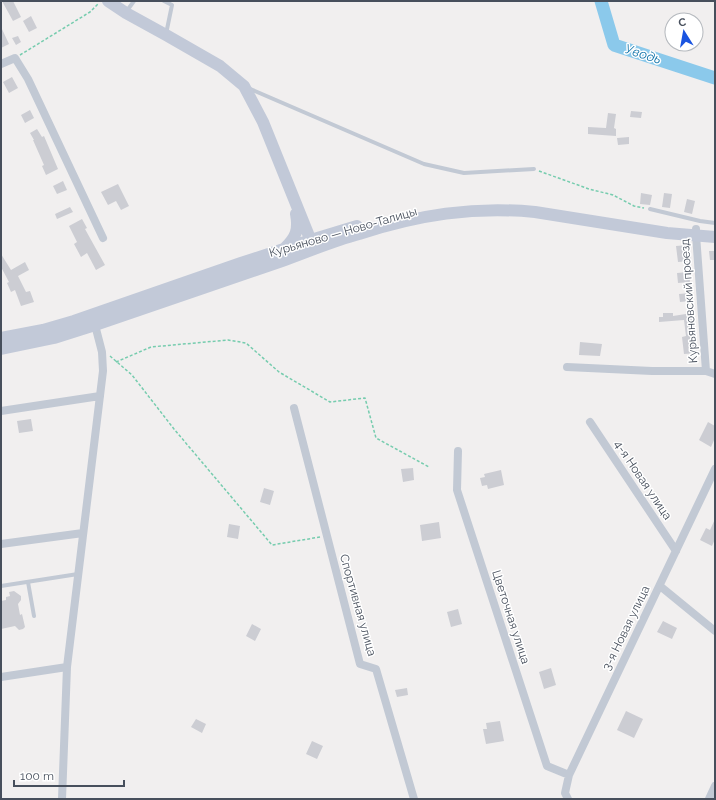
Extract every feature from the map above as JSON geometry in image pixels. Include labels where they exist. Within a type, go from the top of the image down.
[{"type":"main road","points":[[108,1],[126,13],[220,66],[244,86],[263,122],[312,245]]},
{"type":"main road","points":[[293,195],[306,220],[315,229],[326,231],[355,227]]},
{"type":"main road","points":[[285,248],[293,240],[297,229],[298,221],[293,195]]},
{"type":"main road","name":"Курьяново — Ново-Талицы","points":[[1,349],[54,338],[95,326],[312,245],[355,227],[412,211],[439,206],[497,202],[536,204],[696,232]]},
{"type":"main road","name":"Курьяново — Ново-Талицы","points":[[1,338],[43,330],[74,321],[285,248],[312,245],[408,220],[440,214],[498,210],[535,212],[667,233],[696,232]]},
{"type":"main road","points":[[696,232],[715,231]]},
{"type":"main road","points":[[696,232],[715,237]]},
{"type":"street","points":[[1,64],[15,58],[28,79],[103,238]]},
{"type":"street","name":"Курьяновский проезд","points":[[696,232],[706,371]]},
{"type":"street","points":[[62,799],[67,667],[103,371],[102,352],[95,326]]},
{"type":"street","points":[[567,367],[652,371],[706,371],[715,374]]},
{"type":"street","points":[[1,411],[100,396]]},
{"type":"street","name":"Спортивная улица","points":[[294,408],[360,664],[376,669],[414,799]]},
{"type":"street","name":"4-я Новая улица","points":[[590,422],[676,551]]},
{"type":"street","name":"Цветочная улица","points":[[458,452],[457,490],[547,766],[569,775]]},
{"type":"street","name":"3-я Новая улица","points":[[568,799],[566,793],[569,775],[715,469]]},
{"type":"street","points":[[1,544],[83,533]]},
{"type":"street","points":[[660,586],[715,630]]},
{"type":"street","points":[[1,677],[67,667]]},
{"type":"street","points":[[709,799],[715,786]]},
{"type":"lane","points":[[126,13],[134,1]]},
{"type":"lane","points":[[164,1],[172,5],[166,35]]},
{"type":"lane","points":[[244,86],[424,164],[464,173],[534,169]]},
{"type":"lane","points":[[650,210],[715,223]]},
{"type":"lane","points":[[1,586],[78,574]]},
{"type":"lane","points":[[28,582],[34,616]]},
{"type":"path","points":[[15,58],[90,12],[102,1]]},
{"type":"path","points":[[534,169],[589,189],[613,195],[634,206],[650,210]]},
{"type":"path","points":[[116,362],[151,347],[228,340],[246,343],[279,372],[330,402],[365,398],[376,438],[430,467]]},
{"type":"path","points":[[105,353],[132,376],[174,429],[272,545],[327,536]]},
{"type":"building","points":[[2,1],[13,1],[21,17],[13,21]]},
{"type":"building","points":[[31,16],[37,28],[29,32],[23,21]]},
{"type":"building","points":[[1,27],[9,44],[1,48]]},
{"type":"building","points":[[18,36],[21,42],[16,45],[12,38]]},
{"type":"building","points":[[12,77],[18,88],[9,93],[3,82]]},
{"type":"building","points":[[30,110],[34,118],[25,123],[21,115]]},
{"type":"building","points":[[631,111],[642,112],[641,118],[630,117]]},
{"type":"building","points":[[608,113],[616,114],[614,128],[616,129],[616,136],[588,134],[588,127],[606,128]]},
{"type":"building","points":[[37,129],[42,137],[44,136],[58,169],[46,175],[42,166],[44,165],[30,133]]},
{"type":"building","points":[[629,137],[629,144],[618,145],[617,138]]},
{"type":"building","points":[[63,181],[67,190],[57,194],[53,186]]},
{"type":"building","points":[[118,184],[129,206],[121,210],[116,201],[108,205],[101,192]]},
{"type":"building","points":[[641,193],[652,195],[650,205],[640,204]]},
{"type":"building","points":[[664,193],[672,194],[670,208],[662,207]]},
{"type":"building","points":[[687,199],[695,201],[692,214],[684,212]]},
{"type":"building","points":[[70,207],[73,212],[57,219],[55,214]]},
{"type":"building","points":[[82,219],[87,228],[85,229],[105,265],[96,270],[87,253],[81,257],[74,244],[77,242],[69,226]]},
{"type":"building","points":[[689,245],[691,261],[678,262],[676,246]]},
{"type":"building","points":[[709,251],[715,251],[715,260],[710,260]]},
{"type":"building","points":[[1,254],[11,270],[25,262],[29,270],[18,276],[26,292],[30,291],[34,302],[21,306],[15,290],[11,292],[7,283],[9,282],[1,267]]},
{"type":"building","points":[[689,272],[690,282],[678,283],[677,273]]},
{"type":"building","points":[[690,293],[690,301],[680,302],[679,294]]},
{"type":"building","points":[[663,313],[673,313],[673,316],[692,313],[697,353],[684,354],[682,337],[686,336],[684,320],[659,322],[659,317],[663,317]]},
{"type":"building","points":[[580,342],[602,344],[600,356],[579,355]]},
{"type":"building","points":[[31,419],[33,431],[19,433],[17,421]]},
{"type":"building","points":[[708,422],[715,426],[715,438],[711,447],[699,440]]},
{"type":"building","points":[[413,468],[414,480],[403,482],[401,469]]},
{"type":"building","points":[[501,470],[504,485],[488,489],[487,485],[482,486],[480,478],[485,477],[484,474]]},
{"type":"building","points":[[264,488],[274,491],[270,505],[260,502]]},
{"type":"building","points":[[715,519],[715,539],[712,546],[700,540],[706,528],[710,530]]},
{"type":"building","points":[[439,522],[441,538],[422,541],[420,525]]},
{"type":"building","points":[[229,524],[240,526],[238,539],[227,537]]},
{"type":"building","points":[[14,591],[21,596],[21,600],[18,604],[20,615],[22,614],[25,627],[19,630],[15,626],[1,629],[1,601],[6,600],[6,597],[10,596],[9,592]]},
{"type":"building","points":[[458,609],[462,624],[451,627],[447,612]]},
{"type":"building","points":[[663,621],[677,628],[672,639],[657,632]]},
{"type":"building","points":[[252,624],[261,629],[255,641],[246,636]]},
{"type":"building","points":[[551,668],[556,685],[544,689],[539,672]]},
{"type":"building","points":[[407,688],[408,695],[397,697],[395,690]]},
{"type":"building","points":[[626,711],[643,719],[634,738],[617,730]]},
{"type":"building","points":[[196,719],[206,724],[202,733],[191,727]]},
{"type":"building","points":[[500,721],[504,741],[486,744],[483,729],[487,729],[486,723]]},
{"type":"building","points":[[312,741],[323,746],[317,759],[306,754]]},
{"type":"waterway","name":"Уводь","points":[[601,1],[614,45],[715,78]]}]
